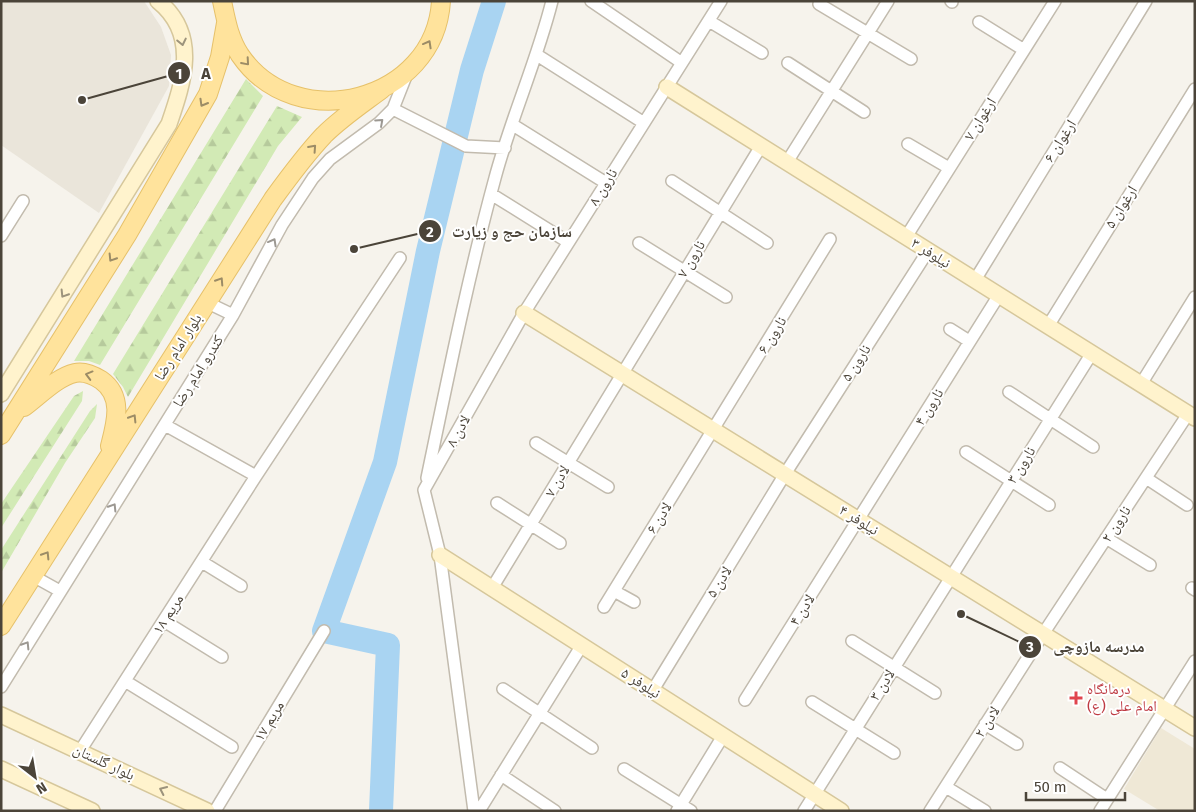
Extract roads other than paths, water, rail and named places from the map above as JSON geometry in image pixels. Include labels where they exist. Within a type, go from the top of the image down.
[{"type":"main road","name":"بلوار امام رضا","points":[[1,626],[206,302],[274,199],[304,158],[342,119],[408,71],[422,54],[433,34],[441,5]]},
{"type":"main road","points":[[222,8],[230,36],[241,55],[256,72],[274,86],[294,95],[316,101],[360,98],[382,90]]},
{"type":"main road","points":[[1,435],[127,235],[208,94],[220,57],[222,8]]},
{"type":"main road","points":[[15,413],[69,376],[83,373],[97,377],[109,387],[117,407],[106,461]]},
{"type":"street","points":[[1,394],[169,124],[184,82],[186,63],[182,38],[173,18],[158,1]]},
{"type":"street","points":[[474,811],[440,555],[424,490],[470,273],[491,194],[537,55],[552,1]]},
{"type":"street","points":[[592,1],[682,63]]},
{"type":"street","points":[[787,162],[888,1]]},
{"type":"street","name":"ارغوان ۷","points":[[906,237],[1055,1]]},
{"type":"street","name":"ارغوان ۶","points":[[975,280],[1146,1]]},
{"type":"street","name":"نارون ۸","points":[[524,313],[709,21],[719,2]]},
{"type":"street","points":[[819,4],[911,59]]},
{"type":"street","points":[[709,21],[762,54]]},
{"type":"street","points":[[979,22],[1024,50]]},
{"type":"street","points":[[537,55],[644,123]]},
{"type":"street","points":[[788,63],[864,112]]},
{"type":"street","name":"کندرو امام رضا","points":[[1,687],[233,315],[282,225],[313,178],[330,159],[379,123],[393,109],[408,71]]},
{"type":"street","name":"نیلوفر ۳","points":[[667,87],[1192,416]]},
{"type":"street","name":"ارغوان ۵","points":[[1048,326],[1195,89]]},
{"type":"street","points":[[393,109],[466,146],[505,148]]},
{"type":"street","points":[[513,126],[606,183]]},
{"type":"street","points":[[908,144],[949,168]]},
{"type":"street","name":"نارون ۷","points":[[622,374],[761,146]]},
{"type":"street","points":[[672,181],[767,242]]},
{"type":"street","points":[[127,235],[132,184]]},
{"type":"street","points":[[491,194],[568,242]]},
{"type":"street","points":[[1,236],[23,201]]},
{"type":"street","name":"نارون ۶","points":[[713,430],[830,239]]},
{"type":"street","points":[[639,243],[726,297]]},
{"type":"street","name":"نارون ۵","points":[[785,474],[928,251]]},
{"type":"street","name":"مریم ۱۸","points":[[80,751],[256,476],[400,258]]},
{"type":"street","name":"نارون ۴","points":[[859,520],[969,341],[999,296]]},
{"type":"street","points":[[1141,384],[1195,297]]},
{"type":"street","points":[[206,302],[233,315]]},
{"type":"street","name":"لادن ۸","points":[[424,490],[524,313]]},
{"type":"street","name":"نیلوفر ۴","points":[[524,313],[1195,728]]},
{"type":"street","points":[[950,329],[969,341]]},
{"type":"street","name":"نارون ۳","points":[[950,576],[1092,353]]},
{"type":"street","name":"لادن ۷","points":[[492,588],[622,374]]},
{"type":"street","points":[[1009,392],[1093,447]]},
{"type":"street","name":"نارون ۲","points":[[1043,634],[1146,478],[1192,416]]},
{"type":"street","points":[[165,425],[256,476]]},
{"type":"street","name":"لادن ۶","points":[[604,607],[713,430]]},
{"type":"street","points":[[536,443],[608,487]]},
{"type":"street","points":[[966,452],[1049,506]]},
{"type":"street","name":"لادن ۵","points":[[653,690],[785,474]]},
{"type":"street","points":[[1146,478],[1187,505]]},
{"type":"street","points":[[497,503],[560,543]]},
{"type":"street","name":"لادن ۴","points":[[745,700],[859,520]]},
{"type":"street","points":[[1106,538],[1150,565]]},
{"type":"street","name":"نیلوفر ۵","points":[[440,555],[841,811]]},
{"type":"street","points":[[202,562],[241,586]]},
{"type":"street","points":[[33,576],[60,591]]},
{"type":"street","name":"لادن ۳","points":[[804,811],[950,576]]},
{"type":"street","points":[[614,591],[634,602]]},
{"type":"street","points":[[164,621],[222,657]]},
{"type":"street","name":"مریم ۱۷","points":[[215,811],[324,631]]},
{"type":"street","name":"لادن ۲","points":[[930,811],[1043,634]]},
{"type":"street","points":[[852,640],[935,693]]},
{"type":"street","points":[[479,811],[582,645]]},
{"type":"street","points":[[1100,811],[1195,661]]},
{"type":"street","points":[[125,681],[232,747]]},
{"type":"street","points":[[503,689],[592,748]]},
{"type":"street","points":[[812,702],[894,753]]},
{"type":"street","name":"بلوار گلستان","points":[[4,717],[207,811]]},
{"type":"street","points":[[985,724],[1017,744]]},
{"type":"street","points":[[679,808],[724,736]]},
{"type":"street","points":[[1060,768],[1107,799]]},
{"type":"street","points":[[1,769],[92,811]]},
{"type":"street","points":[[624,769],[679,808],[691,811]]},
{"type":"street","points":[[501,775],[555,811]]},
{"type":"street","points":[[946,787],[985,811]]},
{"type":"waterway","points":[[381,811],[388,645],[324,631],[385,462],[428,251],[472,70],[494,1]]},
{"type":"place","name":"A","points":[[82,100]]},
{"type":"place","name":"سازمان حج و زیارت","points":[[354,249]]},
{"type":"place","name":"مدرسه مازوچی","points":[[961,614]]},
{"type":"place","name":"درمانگاه امام علی (ع)","points":[[1076,698]]}]
